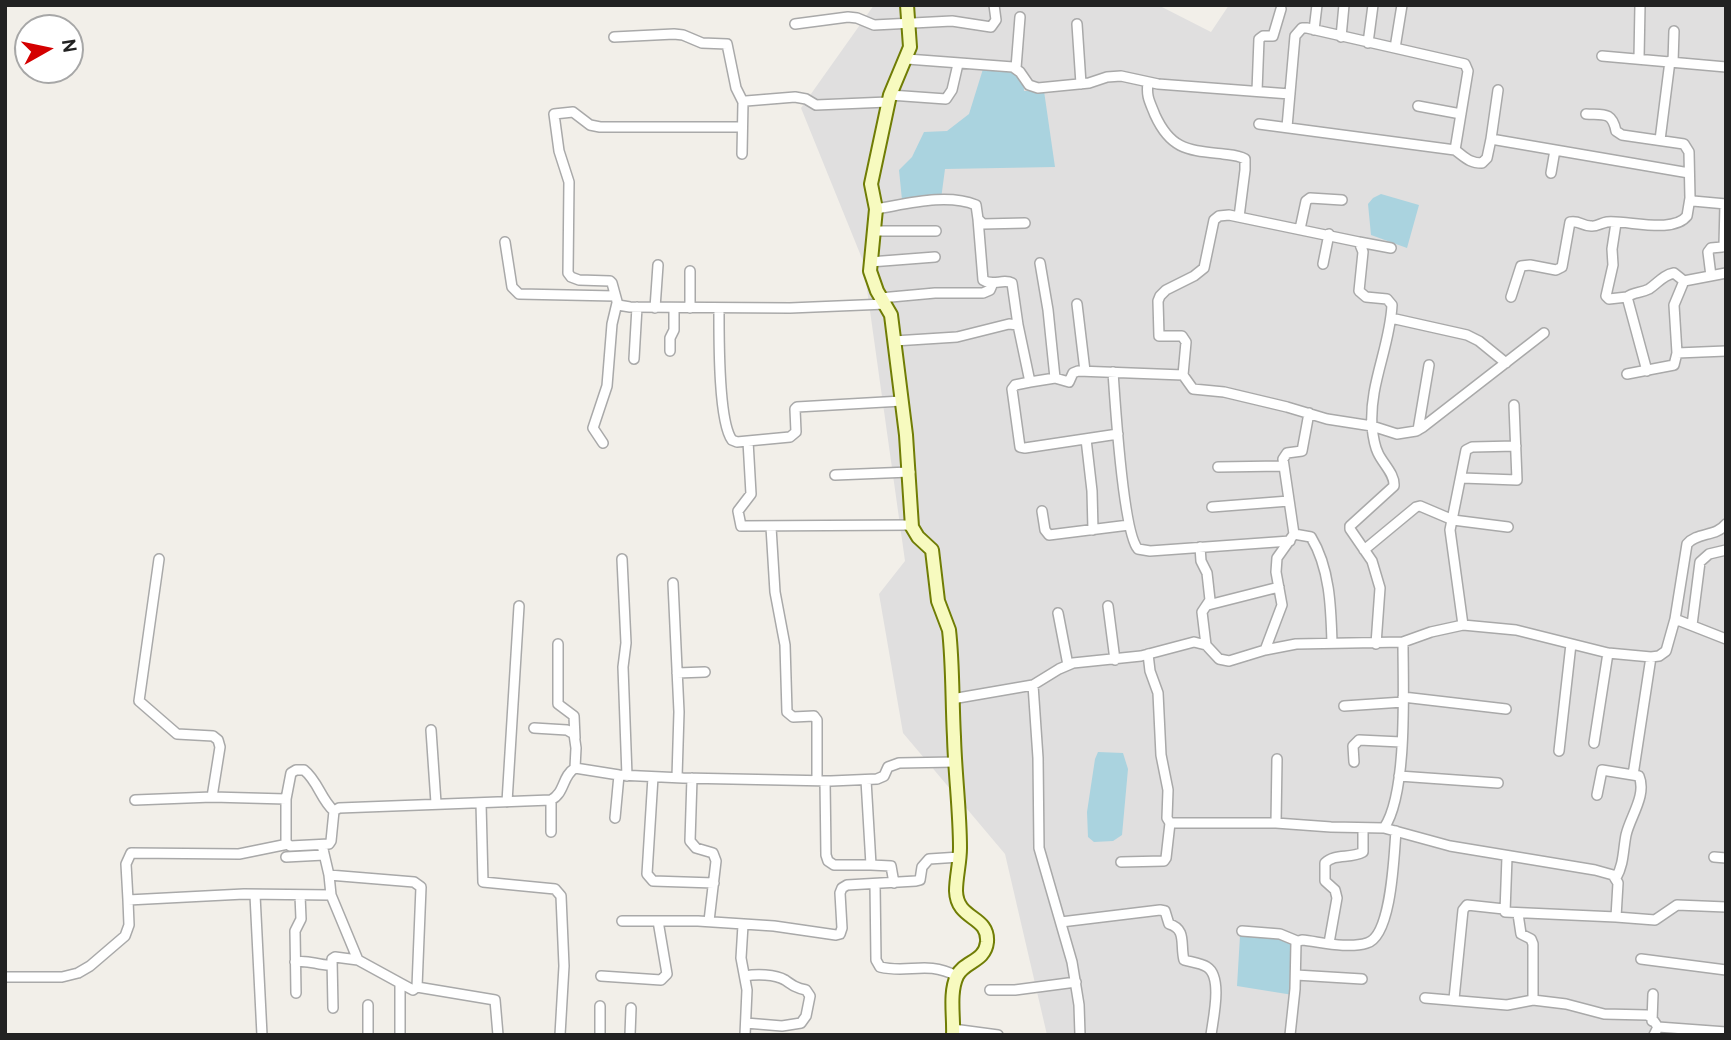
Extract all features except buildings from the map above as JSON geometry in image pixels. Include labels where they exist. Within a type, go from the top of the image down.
[{"type":"street","points":[[846,5],[848,17]]},
{"type":"street","points":[[907,5],[910,38],[906,59],[889,99],[871,184],[876,209],[870,271],[891,315],[902,401],[912,525],[914,533],[928,544],[934,556],[938,601],[947,623],[961,697],[956,767],[960,857],[956,891],[958,903],[962,911],[978,920],[988,939],[986,949],[979,960],[962,969],[957,976],[954,985],[953,1032],[998,1035]]},
{"type":"street","points":[[794,24],[848,17],[874,25],[958,22],[991,27],[996,20],[994,5]]},
{"type":"street","points":[[1314,30],[1317,5]]},
{"type":"street","points":[[1341,37],[1344,5]]},
{"type":"street","points":[[1368,43],[1373,5]]},
{"type":"street","points":[[1395,48],[1402,5]]},
{"type":"street","points":[[1639,58],[1640,5]]},
{"type":"street","points":[[1257,91],[1259,39],[1274,35],[1281,9]]},
{"type":"street","points":[[1020,17],[1016,68],[1033,87],[1081,84],[1121,76],[1149,83],[1290,94]]},
{"type":"street","points":[[1077,24],[1081,84]]},
{"type":"street","points":[[1287,127],[1295,36],[1302,28],[1465,64],[1468,71],[1455,150]]},
{"type":"street","points":[[1660,140],[1674,31]]},
{"type":"street","points":[[614,37],[674,34],[702,43],[727,44],[736,88],[744,102],[742,154]]},
{"type":"street","points":[[1602,56],[1726,67]]},
{"type":"street","points":[[906,59],[1016,68]]},
{"type":"street","points":[[744,102],[750,99],[795,97],[819,105],[889,99],[946,99],[952,90],[958,64]]},
{"type":"street","points":[[1149,83],[1149,103],[1166,136],[1177,144],[1195,150],[1245,159],[1238,217]]},
{"type":"street","points":[[1259,124],[1455,150],[1469,161],[1482,163],[1487,158],[1498,90]]},
{"type":"street","points":[[1418,106],[1461,114]]},
{"type":"street","points":[[603,443],[593,428],[607,386],[616,299],[610,281],[575,279],[568,273],[569,182],[559,151],[554,114],[573,112],[590,125],[600,127],[742,127]]},
{"type":"street","points":[[1511,297],[1521,266],[1530,265],[1556,271],[1562,267],[1570,222],[1576,221],[1588,226],[1606,222],[1667,225],[1678,223],[1687,216],[1690,198],[1687,148],[1682,143],[1622,135],[1616,131],[1609,116],[1586,114]]},
{"type":"street","points":[[1491,139],[1689,173]]},
{"type":"street","points":[[1551,173],[1555,150]]},
{"type":"street","points":[[1300,229],[1306,201],[1310,198],[1342,200]]},
{"type":"street","points":[[1690,198],[1697,202],[1725,204],[1724,245],[1711,248],[1708,252],[1711,276]]},
{"type":"street","points":[[876,209],[915,203],[962,202],[976,205],[983,280],[1012,283],[1030,382]]},
{"type":"street","points":[[1391,248],[1224,215],[1214,220],[1204,268],[1166,290],[1158,301],[1159,336],[1184,338],[1183,375],[1193,389],[1224,392],[1327,419],[1397,433],[1418,430],[1544,333]]},
{"type":"street","points":[[978,219],[988,225],[1025,223]]},
{"type":"street","points":[[1616,223],[1612,249],[1613,265],[1606,296],[1609,299],[1627,297],[1649,288],[1669,273],[1678,275],[1684,281]]},
{"type":"street","points":[[874,230],[936,231]]},
{"type":"street","points":[[1323,264],[1329,234]]},
{"type":"street","points":[[505,242],[512,287],[519,294],[616,299],[623,307],[719,308],[883,301],[922,293],[983,293],[990,290],[993,283]]},
{"type":"street","points":[[1359,242],[1363,252],[1359,291],[1366,297],[1390,301],[1391,317],[1388,344],[1377,371],[1372,426],[1378,453],[1395,481],[1391,490],[1350,526],[1350,531],[1372,561],[1380,588],[1376,644]]},
{"type":"street","points":[[870,262],[935,257]]},
{"type":"street","points":[[1040,263],[1055,378]]},
{"type":"street","points":[[655,307],[658,265]]},
{"type":"street","points":[[690,271],[690,308]]},
{"type":"street","points":[[1684,281],[1726,273]]},
{"type":"street","points":[[1627,374],[1674,365],[1677,353],[1674,305],[1684,281]]},
{"type":"street","points":[[1627,297],[1647,371]]},
{"type":"street","points":[[1077,304],[1085,371]]},
{"type":"street","points":[[634,359],[637,307]]},
{"type":"street","points":[[670,351],[674,308]]},
{"type":"street","points":[[719,308],[725,427],[732,440],[737,442],[790,437],[794,434],[797,407],[902,401]]},
{"type":"street","points":[[1391,317],[1467,335],[1479,341],[1506,363]]},
{"type":"street","points":[[894,341],[957,337],[1009,324],[1018,325]]},
{"type":"street","points":[[1677,353],[1726,351]]},
{"type":"street","points":[[1418,430],[1429,365]]},
{"type":"street","points":[[1118,434],[1025,449],[1020,447],[1012,389],[1015,385],[1055,378],[1069,382],[1073,373],[1085,371],[1183,375]]},
{"type":"street","points":[[1113,372],[1129,525],[1134,545],[1143,551],[1311,537],[1318,551],[1330,597],[1332,643]]},
{"type":"street","points":[[1462,478],[1515,481],[1518,477],[1514,405]]},
{"type":"street","points":[[1265,650],[1281,611],[1277,558],[1292,538],[1289,501],[1282,466],[1285,455],[1300,452],[1303,448],[1309,413]]},
{"type":"street","points":[[1086,439],[1093,530]]},
{"type":"street","points":[[748,440],[751,494],[738,511],[740,523],[746,528],[912,525]]},
{"type":"street","points":[[1463,625],[1451,538],[1465,456],[1468,448],[1516,446]]},
{"type":"street","points":[[1218,467],[1282,466]]},
{"type":"street","points":[[835,475],[909,472]]},
{"type":"street","points":[[1212,507],[1289,501]]},
{"type":"street","points":[[1364,550],[1420,506],[1453,520],[1508,527]]},
{"type":"street","points":[[1042,511],[1045,530],[1049,535],[1129,525]]},
{"type":"street","points":[[1684,622],[1687,544],[1693,538],[1722,530],[1726,524]]},
{"type":"street","points":[[771,527],[774,581],[785,645],[786,712],[793,717],[814,716],[817,720],[828,862],[834,865],[891,866],[894,883]]},
{"type":"street","points":[[1200,547],[1201,561],[1208,577],[1210,600],[1202,612],[1206,645]]},
{"type":"street","points":[[1633,775],[1650,666],[1665,651],[1684,622],[1700,562],[1709,554],[1726,550]]},
{"type":"street","points":[[159,559],[139,701],[177,734],[213,736],[218,740],[220,747],[212,797]]},
{"type":"street","points":[[615,818],[623,776],[622,559]]},
{"type":"street","points":[[673,583],[680,732],[677,778]]},
{"type":"street","points":[[1208,605],[1279,587]]},
{"type":"street","points":[[507,802],[519,606]]},
{"type":"street","points":[[1108,606],[1115,660]]},
{"type":"street","points":[[1058,613],[1068,665]]},
{"type":"street","points":[[1684,622],[1726,639]]},
{"type":"street","points":[[961,697],[1033,685],[1068,665],[1089,661],[1149,662],[1194,642],[1206,645],[1224,661],[1296,644],[1404,642],[1438,630],[1463,625],[1516,630],[1570,649],[1608,653],[1650,666]]},
{"type":"street","points":[[1384,828],[1393,810],[1399,776],[1404,642]]},
{"type":"street","points":[[551,832],[551,805],[561,792],[566,776],[575,768],[574,716],[562,708],[557,699],[558,644]]},
{"type":"street","points":[[1559,751],[1570,649]]},
{"type":"street","points":[[1594,743],[1608,653]]},
{"type":"street","points":[[1121,862],[1164,861],[1166,858],[1170,823],[1167,818],[1168,790],[1161,755],[1158,693],[1149,662]]},
{"type":"street","points":[[677,673],[705,672]]},
{"type":"street","points":[[1033,685],[1038,758],[1039,848],[1076,982],[1080,1035]]},
{"type":"street","points":[[1344,706],[1403,699],[1506,709]]},
{"type":"street","points":[[534,729],[567,730],[575,738]]},
{"type":"street","points":[[431,730],[436,803]]},
{"type":"street","points":[[1354,762],[1353,746],[1359,740],[1401,742]]},
{"type":"street","points":[[1276,823],[1278,759]]},
{"type":"street","points":[[575,768],[623,776],[692,781],[867,782],[881,778],[891,764],[956,767]]},
{"type":"street","points":[[288,845],[286,799],[291,773],[304,770],[327,805],[334,811]]},
{"type":"street","points":[[1597,795],[1602,770],[1639,776],[1642,781],[1635,815],[1626,834],[1621,869],[1616,878],[1616,917]]},
{"type":"street","points":[[1399,776],[1498,783]]},
{"type":"street","points":[[653,777],[647,874],[649,879],[714,883]]},
{"type":"street","points":[[692,781],[690,841],[692,846],[708,850],[715,856],[709,922]]},
{"type":"street","points":[[867,782],[871,865]]},
{"type":"street","points":[[135,800],[212,797],[286,799]]},
{"type":"street","points":[[334,811],[344,807],[436,803],[481,807],[507,802],[551,805]]},
{"type":"street","points":[[481,807],[483,882],[490,885],[555,889],[561,895],[564,966],[560,1035]]},
{"type":"street","points":[[286,857],[323,850],[331,841],[334,811]]},
{"type":"street","points":[[1170,823],[1276,823],[1384,828],[1450,846],[1595,870],[1616,878]]},
{"type":"street","points":[[1329,943],[1337,898],[1335,890],[1325,881],[1325,863],[1332,858],[1363,852],[1363,828]]},
{"type":"street","points":[[1242,932],[1280,934],[1297,941],[1329,943],[1364,944],[1374,940],[1389,899],[1396,831]]},
{"type":"street","points":[[5,977],[62,977],[78,973],[125,936],[132,900],[126,864],[131,853],[239,854],[288,845],[323,850]]},
{"type":"street","points":[[323,850],[331,895],[358,960]]},
{"type":"street","points":[[622,921],[774,926],[836,935],[842,928],[842,888],[847,885],[920,880],[922,867],[929,859],[960,857]]},
{"type":"street","points":[[1504,909],[1507,857]]},
{"type":"street","points":[[1714,857],[1726,858]]},
{"type":"street","points":[[328,875],[414,882],[421,887],[416,987]]},
{"type":"street","points":[[875,884],[876,960],[880,967],[934,967],[957,976]]},
{"type":"street","points":[[256,895],[262,1035]]},
{"type":"street","points":[[296,993],[295,931],[302,916],[300,895]]},
{"type":"street","points":[[132,900],[331,895]]},
{"type":"street","points":[[1454,999],[1463,910],[1467,905],[1504,909],[1508,913],[1518,914],[1652,920],[1658,919],[1676,905],[1726,907]]},
{"type":"street","points":[[1061,922],[1166,911],[1170,924],[1181,931],[1184,960],[1207,967],[1211,971],[1216,991],[1211,1035]]},
{"type":"street","points":[[1518,914],[1521,934],[1531,939],[1533,944],[1533,1000]]},
{"type":"street","points":[[601,976],[661,980],[665,978],[667,974],[659,921]]},
{"type":"street","points":[[743,925],[741,958],[747,990],[746,1035]]},
{"type":"street","points":[[1290,1035],[1297,941]]},
{"type":"street","points":[[333,1008],[332,959],[335,957],[358,960],[413,990],[416,987],[495,1000],[498,1035]]},
{"type":"street","points":[[1641,959],[1726,970]]},
{"type":"street","points":[[295,962],[308,960],[319,966],[332,965]]},
{"type":"street","points":[[745,976],[753,974],[779,978],[790,985],[806,989],[810,996],[806,1016],[801,1023],[782,1026],[746,1023]]},
{"type":"street","points":[[1296,975],[1362,979]]},
{"type":"street","points":[[990,990],[1015,990],[1076,982]]},
{"type":"street","points":[[400,983],[400,1035]]},
{"type":"street","points":[[1653,994],[1651,1017],[1655,1031],[1726,1032]]},
{"type":"street","points":[[1425,998],[1507,1005],[1533,1000],[1566,1004],[1604,1014],[1641,1014],[1651,1017]]},
{"type":"street","points":[[368,1005],[369,1035]]},
{"type":"street","points":[[600,1006],[600,1035]]},
{"type":"street","points":[[629,1035],[631,1008]]},
{"type":"shaded area","points":[[874,5],[1158,5],[1211,32],[1229,5],[1726,5],[1726,1035],[1047,1035],[1005,854],[903,733],[879,594],[905,561],[863,261],[801,108]]},
{"type":"water","points":[[983,69],[1023,73],[1024,91],[1044,91],[1055,167],[945,169],[941,199],[902,200],[899,170],[912,157],[924,132],[947,131],[969,114]]},
{"type":"water","points":[[1381,194],[1419,205],[1407,248],[1371,235],[1368,204]]},
{"type":"water","points":[[1098,752],[1123,753],[1128,769],[1122,835],[1113,841],[1094,842],[1088,837],[1087,812]]},
{"type":"water","points":[[1279,933],[1294,941],[1293,995],[1237,986],[1240,936]]}]
